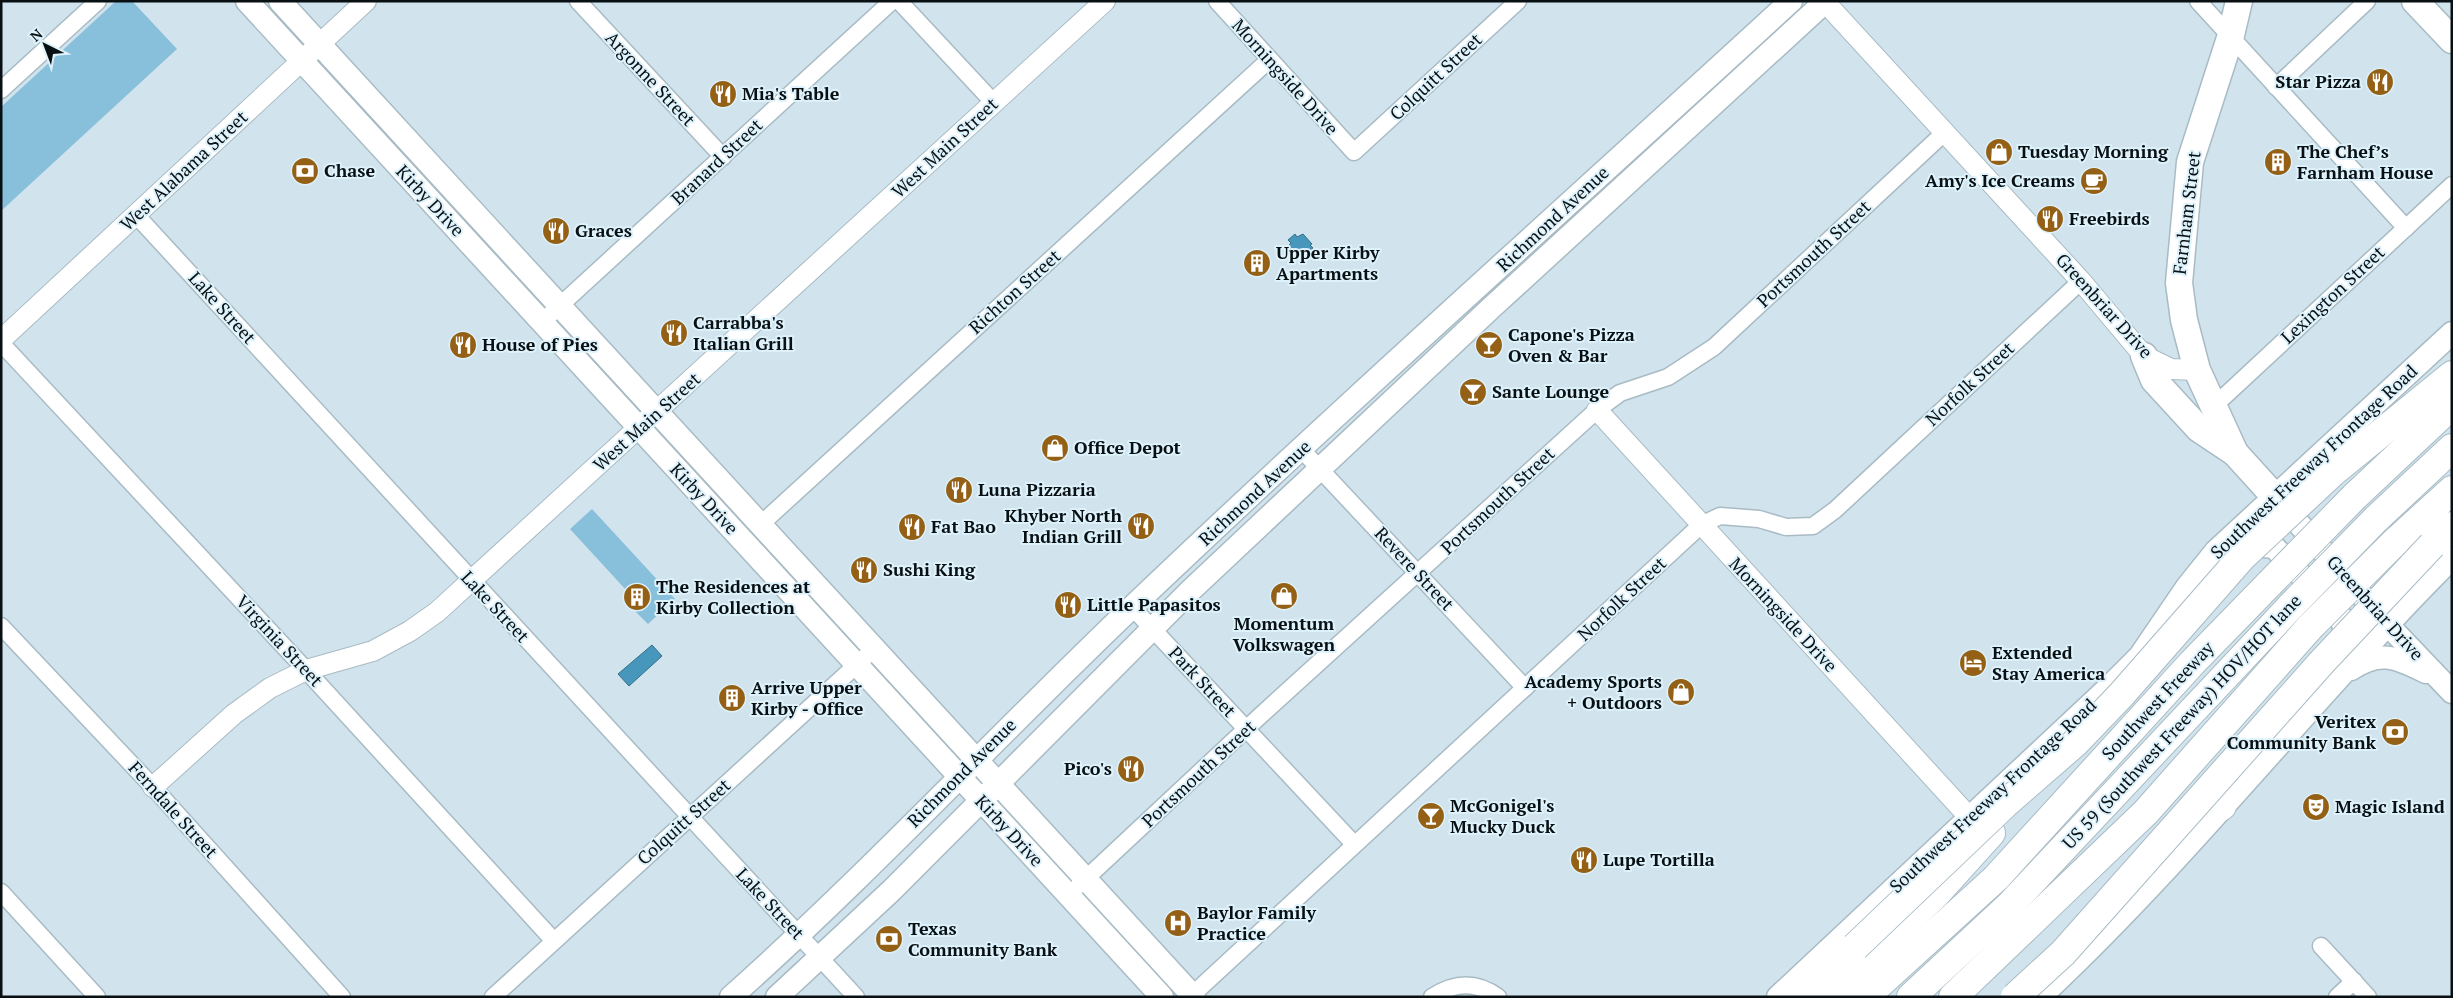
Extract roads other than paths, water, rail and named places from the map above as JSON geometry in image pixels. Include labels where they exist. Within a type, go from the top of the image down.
[{"type":"highway","points":[[1800,997],[2005,804],[2075,743],[2121,695],[2242,557],[2332,473],[2452,375]]},
{"type":"highway","name":"Southwest Freeway","points":[[1865,997],[1996,878],[2185,670],[2354,497],[2452,405]]},
{"type":"highway","name":"US 59 (Southwest Freeway) HOV/HOT lane","points":[[1911,997],[2008,906],[2290,606],[2376,520],[2452,448]]},
{"type":"highway","points":[[1953,997],[2146,812],[2310,627],[2396,541],[2452,490]]},
{"type":"highway","points":[[2015,997],[2064,953],[2322,662],[2442,551],[2452,526]]},
{"type":"highway","points":[[1830,997],[1941,888],[2078,736],[2140,656]]},
{"type":"highway","points":[[1998,997],[2194,822],[2222,806]]},
{"type":"main road","name":"Kirby Drive","points":[[247,1],[1162,997]]},
{"type":"main road","name":"Kirby Drive","points":[[280,1],[762,524],[1192,996]]},
{"type":"main road","name":"Richmond Avenue","points":[[731,997],[800,935],[976,759],[1132,607],[1791,1]]},
{"type":"main road","name":"Farnham Street","points":[[2197,370],[2184,320],[2179,283],[2186,186],[2190,162],[2231,35],[2239,1]]},
{"type":"main road","points":[[2415,1],[2452,40]]},
{"type":"main road","name":"Richmond Avenue","points":[[776,997],[892,890],[1152,628],[1320,468],[1491,308],[1825,2]]},
{"type":"main road","points":[[1630,148],[1646,166]]},
{"type":"main road","points":[[442,214],[460,197]]},
{"type":"main road","points":[[1476,290],[1491,308]]},
{"type":"main road","name":"Southwest Freeway Frontage Road","points":[[1778,997],[2079,718],[2140,656],[2187,587],[2216,550],[2452,333]]},
{"type":"main road","points":[[2144,356],[2154,380],[2199,429],[2235,452]]},
{"type":"main road","name":"Greenbriar Drive","points":[[2197,370],[2235,452],[2387,624],[2445,685]]},
{"type":"main road","points":[[2187,587],[2218,559],[2245,542],[2274,546],[2341,617],[2349,647],[2336,679]]},
{"type":"main road","points":[[2040,997],[2160,876],[2387,624],[2442,551]]},
{"type":"main road","points":[[2336,679],[2360,663],[2377,657],[2396,657],[2445,685]]},
{"type":"street","points":[[1,90],[98,1]]},
{"type":"street","name":"West Alabama Street","points":[[1,342],[366,1]]},
{"type":"street","name":"Argonne Street","points":[[578,1],[723,157]]},
{"type":"street","name":"Branard Street","points":[[542,322],[892,1]]},
{"type":"street","points":[[899,1],[994,103]]},
{"type":"street","name":"West Main Street","points":[[153,787],[234,714],[270,688],[306,670],[373,651],[438,612],[1105,1]]},
{"type":"street","name":"Morningside Drive","points":[[1217,1],[1354,152]]},
{"type":"street","name":"Colquitt Street","points":[[1354,152],[1518,1]]},
{"type":"street","points":[[2198,1],[2406,228]]},
{"type":"street","points":[[2276,87],[2367,1]]},
{"type":"street","name":"Greenbriar Drive","points":[[1825,2],[2081,281],[2144,356],[2171,369],[2197,370]]},
{"type":"street","name":"Richton Street","points":[[762,524],[1269,60]]},
{"type":"street","name":"Portsmouth Street","points":[[1068,895],[1596,410],[1620,393],[1668,377],[1714,347],[1944,133]]},
{"type":"street","name":"Lexington Street","points":[[2214,406],[2452,185]]},
{"type":"street","name":"Lake Street","points":[[136,215],[689,818],[856,997]]},
{"type":"street","name":"Norfolk Street","points":[[1192,996],[1354,844],[1701,525],[1720,516],[1759,519],[1786,527],[1813,526],[1834,510],[2081,281]]},
{"type":"street","name":"Virginia Street","points":[[1,342],[306,670],[554,941]]},
{"type":"street","name":"Morningside Drive","points":[[1596,410],[1970,818]]},
{"type":"street","name":"Revere Street","points":[[1302,450],[1525,688]]},
{"type":"street","name":"Park Street","points":[[1132,607],[1354,844]]},
{"type":"street","name":"Ferndale Street","points":[[1,626],[153,787],[342,997]]},
{"type":"street","name":"Colquitt Street","points":[[493,997],[875,648]]},
{"type":"street","points":[[1,892],[98,997]]},
{"type":"street","points":[[2322,946],[2368,997]]},
{"type":"street","points":[[2337,997],[2354,981]]},
{"type":"street","points":[[1432,997],[1448,988],[1470,984],[1490,991],[1498,997]]},
{"type":"place","name":"Star Pizza","points":[[2380,82]]},
{"type":"place","name":"Mia's Table","points":[[723,94]]},
{"type":"place","name":"Tuesday Morning","points":[[1999,152]]},
{"type":"place","name":"The Chef’s Farnham House","points":[[2278,162]]},
{"type":"place","name":"Chase","points":[[305,171]]},
{"type":"place","name":"Amy's Ice Creams","points":[[2094,181]]},
{"type":"place","name":"Freebirds","points":[[2050,219]]},
{"type":"place","name":"Graces","points":[[556,231]]},
{"type":"place","name":"Upper Kirby Apartments","points":[[1257,263]]},
{"type":"place","name":"Carrabba's Italian Grill","points":[[674,333]]},
{"type":"place","name":"House of Pies","points":[[463,345]]},
{"type":"place","name":"Capone's Pizza Oven & Bar","points":[[1489,345]]},
{"type":"place","name":"Sante Lounge","points":[[1473,392]]},
{"type":"place","name":"Office Depot","points":[[1055,448]]},
{"type":"place","name":"Luna Pizzaria","points":[[959,490]]},
{"type":"place","name":"Khyber North Indian Grill","points":[[1141,526]]},
{"type":"place","name":"Fat Bao","points":[[912,527]]},
{"type":"place","name":"Sushi King","points":[[864,570]]},
{"type":"place","name":"Momentum Volkswagen","points":[[1284,596]]},
{"type":"place","name":"The Residences at Kirby Collection","points":[[637,597]]},
{"type":"place","name":"Little Papasitos","points":[[1068,605]]},
{"type":"place","name":"Extended Stay America","points":[[1973,663]]},
{"type":"place","name":"Academy Sports + Outdoors","points":[[1681,692]]},
{"type":"place","name":"Arrive Upper Kirby - Office","points":[[732,698]]},
{"type":"place","name":"Veritex Community Bank","points":[[2395,732]]},
{"type":"place","name":"Pico's","points":[[1131,769]]},
{"type":"place","name":"Magic Island","points":[[2316,807]]},
{"type":"place","name":"McGonigel's Mucky Duck","points":[[1431,816]]},
{"type":"place","name":"Lupe Tortilla","points":[[1584,860]]},
{"type":"place","name":"Baylor Family Practice","points":[[1178,923]]},
{"type":"place","name":"Texas Community Bank","points":[[889,939]]}]
